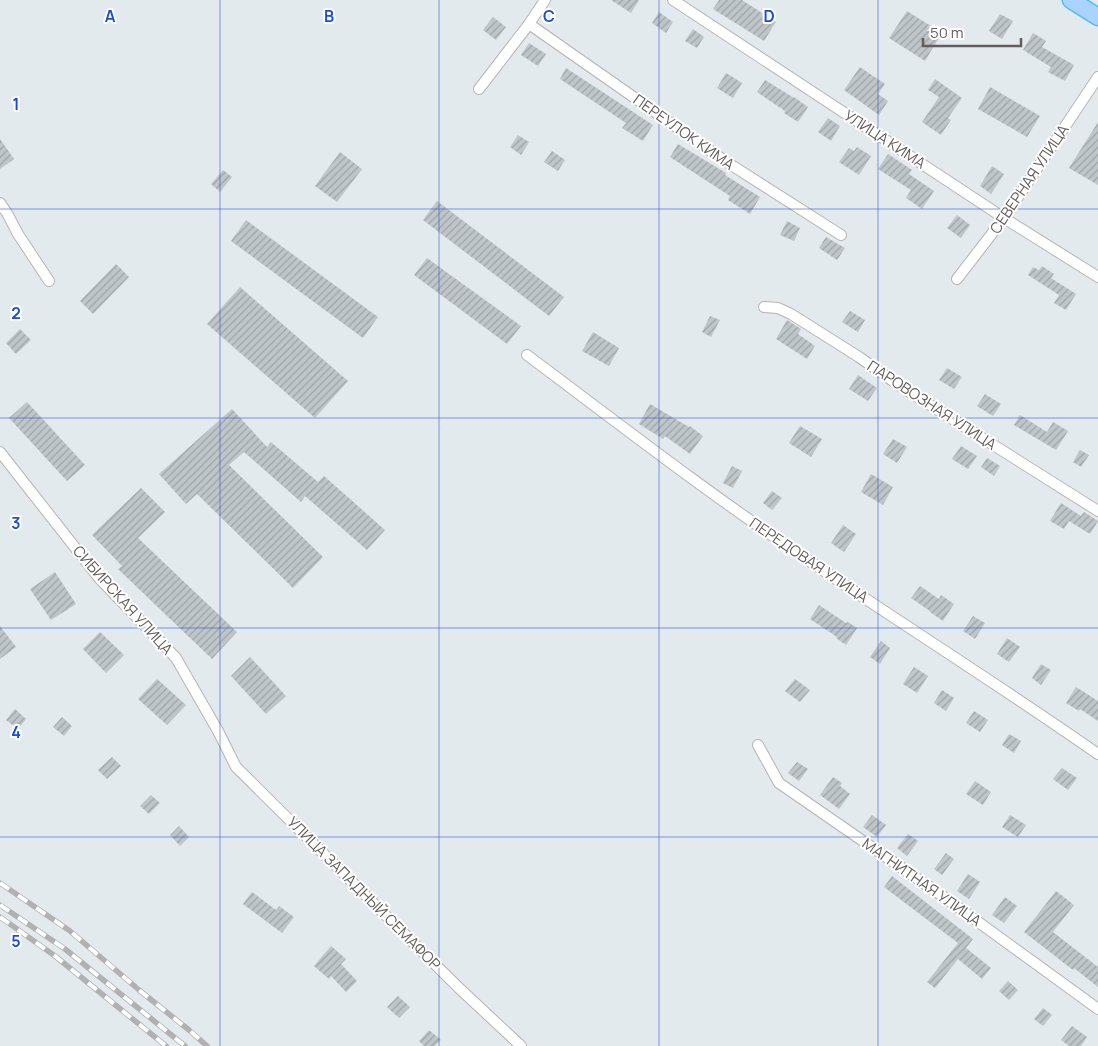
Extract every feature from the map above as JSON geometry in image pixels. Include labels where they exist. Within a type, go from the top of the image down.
[{"type":"main road","points":[[1071,0],[1098,17]]},
{"type":"street","points":[[479,89],[545,0]]},
{"type":"street","name":"УЛИЦА КИМА","points":[[673,0],[1004,218],[1098,277]]},
{"type":"street","name":"ПЕРЕУЛОК КИМА","points":[[529,24],[726,162],[842,235]]},
{"type":"street","name":"СЕВЕРНАЯ УЛИЦА","points":[[958,279],[1004,218],[1098,77]]},
{"type":"street","points":[[0,203],[49,281]]},
{"type":"street","name":"ПАРОВОЗНАЯ УЛИЦА","points":[[764,307],[778,308],[792,314],[900,386],[1098,511]]},
{"type":"street","name":"ПЕРЕДОВАЯ УЛИЦА","points":[[527,355],[662,457],[793,550],[1098,754]]},
{"type":"street","name":"СИБИРСКАЯ УЛИЦА","points":[[0,452],[99,578],[176,658],[218,731]]},
{"type":"street","name":"УЛИЦА ЗАПАДНЫЙ СЕМАФОР","points":[[218,731],[236,766],[459,988],[522,1046]]},
{"type":"street","name":"МАГНИТНАЯ УЛИЦА","points":[[758,745],[779,783],[944,896],[1098,1009]]},
{"type":"building","points":[[611,0],[639,0],[631,13]]},
{"type":"building","points":[[719,0],[742,0],[776,22],[764,41],[713,9]]},
{"type":"building","points":[[907,11],[942,33],[925,61],[889,38]]},
{"type":"building","points":[[659,12],[673,22],[666,33],[652,23]]},
{"type":"building","points":[[1000,14],[1013,21],[1002,39],[989,31]]},
{"type":"building","points":[[493,17],[506,27],[496,40],[483,30]]},
{"type":"building","points":[[693,29],[704,37],[697,48],[685,41]]},
{"type":"building","points":[[1033,33],[1046,41],[1042,47],[1074,65],[1065,81],[1048,72],[1051,67],[1023,50]]},
{"type":"building","points":[[529,43],[546,54],[538,66],[521,55]]},
{"type":"building","points":[[860,67],[885,84],[878,94],[888,101],[879,115],[844,90]]},
{"type":"building","points":[[566,68],[653,125],[643,141],[622,128],[626,123],[560,79]]},
{"type":"building","points":[[726,73],[742,83],[733,98],[717,88]]},
{"type":"building","points":[[935,79],[962,98],[948,118],[951,120],[941,135],[922,122],[939,97],[928,90]]},
{"type":"building","points":[[765,80],[808,107],[798,122],[757,92]]},
{"type":"building","points":[[990,87],[1040,116],[1027,137],[978,109]]},
{"type":"building","points":[[828,118],[840,126],[831,141],[818,132]]},
{"type":"building","points":[[1098,122],[1098,185],[1069,168]]},
{"type":"building","points":[[518,135],[529,142],[521,155],[510,147]]},
{"type":"building","points":[[0,139],[14,159],[0,169]]},
{"type":"building","points":[[678,144],[726,173],[725,175],[760,197],[750,214],[728,200],[730,196],[670,157]]},
{"type":"building","points":[[857,147],[871,156],[859,175],[839,162],[849,148],[854,151]]},
{"type":"building","points":[[552,151],[565,160],[558,171],[544,162]]},
{"type":"building","points":[[340,152],[362,169],[337,202],[315,186]]},
{"type":"building","points":[[888,154],[912,170],[909,174],[934,191],[922,209],[906,198],[911,190],[878,169]]},
{"type":"building","points":[[992,166],[1004,174],[991,194],[980,186]]},
{"type":"building","points":[[223,170],[232,177],[220,192],[211,184]]},
{"type":"building","points":[[437,201],[564,297],[549,316],[423,220]]},
{"type":"building","points":[[957,215],[970,225],[961,238],[947,228]]},
{"type":"building","points":[[246,220],[378,317],[363,338],[231,241]]},
{"type":"building","points":[[787,221],[800,228],[794,241],[780,235]]},
{"type":"building","points":[[826,237],[845,248],[837,260],[819,248]]},
{"type":"building","points":[[427,258],[521,326],[507,344],[414,275]]},
{"type":"building","points":[[116,264],[129,277],[93,314],[80,301]]},
{"type":"building","points":[[1042,266],[1054,274],[1051,278],[1076,294],[1066,310],[1054,303],[1059,295],[1028,275],[1033,267],[1039,270]]},
{"type":"building","points":[[240,287],[348,381],[315,418],[207,324]]},
{"type":"building","points":[[850,311],[865,320],[858,332],[842,322]]},
{"type":"building","points":[[710,316],[720,320],[711,337],[702,332]]},
{"type":"building","points":[[787,320],[801,329],[798,334],[815,346],[807,359],[776,339]]},
{"type":"building","points":[[20,329],[31,340],[16,354],[6,343]]},
{"type":"building","points":[[593,332],[619,348],[609,366],[582,351]]},
{"type":"building","points":[[947,368],[962,377],[954,389],[939,380]]},
{"type":"building","points":[[858,375],[877,388],[868,401],[849,389]]},
{"type":"building","points":[[985,394],[1001,404],[993,416],[977,406]]},
{"type":"building","points":[[27,402],[85,465],[67,481],[9,418]]},
{"type":"building","points":[[650,404],[690,426],[703,436],[690,454],[665,436],[663,439],[639,424]]},
{"type":"building","points":[[232,409],[267,447],[271,442],[318,482],[324,476],[385,530],[367,550],[305,496],[301,502],[244,452],[229,465],[323,557],[293,588],[197,494],[186,504],[159,474]]},
{"type":"building","points":[[1020,415],[1047,432],[1053,422],[1068,431],[1056,450],[1014,425]]},
{"type":"building","points":[[800,426],[822,439],[811,457],[789,443]]},
{"type":"building","points":[[893,439],[907,447],[897,463],[883,454]]},
{"type":"building","points":[[961,446],[977,456],[968,469],[952,459]]},
{"type":"building","points":[[1080,450],[1089,455],[1081,467],[1073,462]]},
{"type":"building","points":[[987,458],[1000,466],[994,476],[981,467]]},
{"type":"building","points":[[732,466],[742,471],[733,488],[723,483]]},
{"type":"building","points":[[871,474],[893,487],[883,505],[861,492]]},
{"type":"building","points":[[141,488],[165,512],[138,538],[237,632],[212,659],[118,569],[122,566],[92,535]]},
{"type":"building","points":[[772,491],[782,498],[772,510],[763,503]]},
{"type":"building","points":[[1061,503],[1081,516],[1084,512],[1098,521],[1090,534],[1069,521],[1064,529],[1050,521]]},
{"type":"building","points":[[843,525],[856,534],[844,552],[831,543]]},
{"type":"building","points":[[55,572],[76,604],[51,620],[30,589]]},
{"type":"building","points":[[920,586],[939,599],[941,595],[954,604],[943,621],[911,598]]},
{"type":"building","points":[[819,605],[857,628],[846,645],[810,619]]},
{"type":"building","points":[[973,616],[985,623],[975,639],[963,631]]},
{"type":"building","points":[[0,626],[16,647],[0,659]]},
{"type":"building","points":[[100,632],[124,655],[106,673],[83,649]]},
{"type":"building","points":[[1007,638],[1020,647],[1009,662],[997,654]]},
{"type":"building","points":[[881,641],[890,648],[880,664],[870,657]]},
{"type":"building","points":[[250,657],[286,696],[266,714],[231,676]]},
{"type":"building","points":[[1041,664],[1051,670],[1041,685],[1032,678]]},
{"type":"building","points":[[914,667],[928,676],[917,693],[903,684]]},
{"type":"building","points":[[157,679],[186,705],[167,725],[138,699]]},
{"type":"building","points":[[795,679],[810,690],[800,702],[785,691]]},
{"type":"building","points":[[1076,687],[1098,701],[1098,721],[1080,709],[1079,711],[1066,703]]},
{"type":"building","points":[[942,690],[954,698],[946,711],[934,703]]},
{"type":"building","points":[[15,709],[26,719],[18,729],[6,720]]},
{"type":"building","points":[[974,711],[988,720],[980,732],[966,723]]},
{"type":"building","points":[[62,717],[72,726],[64,736],[53,727]]},
{"type":"building","points":[[1009,734],[1021,741],[1014,753],[1002,745]]},
{"type":"building","points":[[112,757],[121,766],[107,779],[98,770]]},
{"type":"building","points":[[797,762],[808,769],[799,781],[788,773]]},
{"type":"building","points":[[1062,768],[1077,778],[1068,790],[1053,779]]},
{"type":"building","points":[[833,777],[842,783],[840,786],[850,794],[839,809],[820,795]]},
{"type":"building","points":[[975,781],[991,792],[983,805],[966,794]]},
{"type":"building","points":[[151,795],[160,803],[149,814],[140,806]]},
{"type":"building","points":[[872,815],[886,825],[877,837],[863,827]]},
{"type":"building","points":[[1010,815],[1026,825],[1018,837],[1002,827]]},
{"type":"building","points":[[179,826],[189,837],[180,846],[170,835]]},
{"type":"building","points":[[908,834],[918,841],[907,856],[897,848]]},
{"type":"building","points":[[946,853],[954,859],[942,875],[934,869]]},
{"type":"building","points":[[968,874],[980,882],[969,899],[957,891]]},
{"type":"building","points":[[892,876],[973,939],[966,948],[991,968],[982,979],[958,959],[935,988],[927,982],[958,943],[884,887]]},
{"type":"building","points":[[1056,891],[1074,905],[1053,932],[1098,967],[1098,987],[1024,932]]},
{"type":"building","points":[[252,892],[276,910],[279,906],[294,917],[282,933],[243,904]]},
{"type":"building","points":[[1005,897],[1017,906],[1004,923],[992,915]]},
{"type":"building","points":[[331,946],[346,959],[341,964],[357,981],[346,992],[331,976],[329,979],[314,966]]},
{"type":"building","points":[[1008,981],[1018,990],[1009,1000],[999,991]]},
{"type":"building","points":[[398,996],[410,1007],[399,1018],[387,1007]]},
{"type":"building","points":[[1043,1008],[1052,1015],[1043,1026],[1034,1019]]},
{"type":"building","points":[[1072,1026],[1087,1037],[1081,1046],[1069,1046],[1061,1040]]},
{"type":"building","points":[[429,1030],[441,1040],[435,1046],[424,1046],[419,1041]]},
{"type":"railway","points":[[0,883],[70,931],[207,1046]]},
{"type":"railway","points":[[0,905],[65,949],[185,1046]]},
{"type":"railway","points":[[0,917],[55,956],[166,1046]]}]
